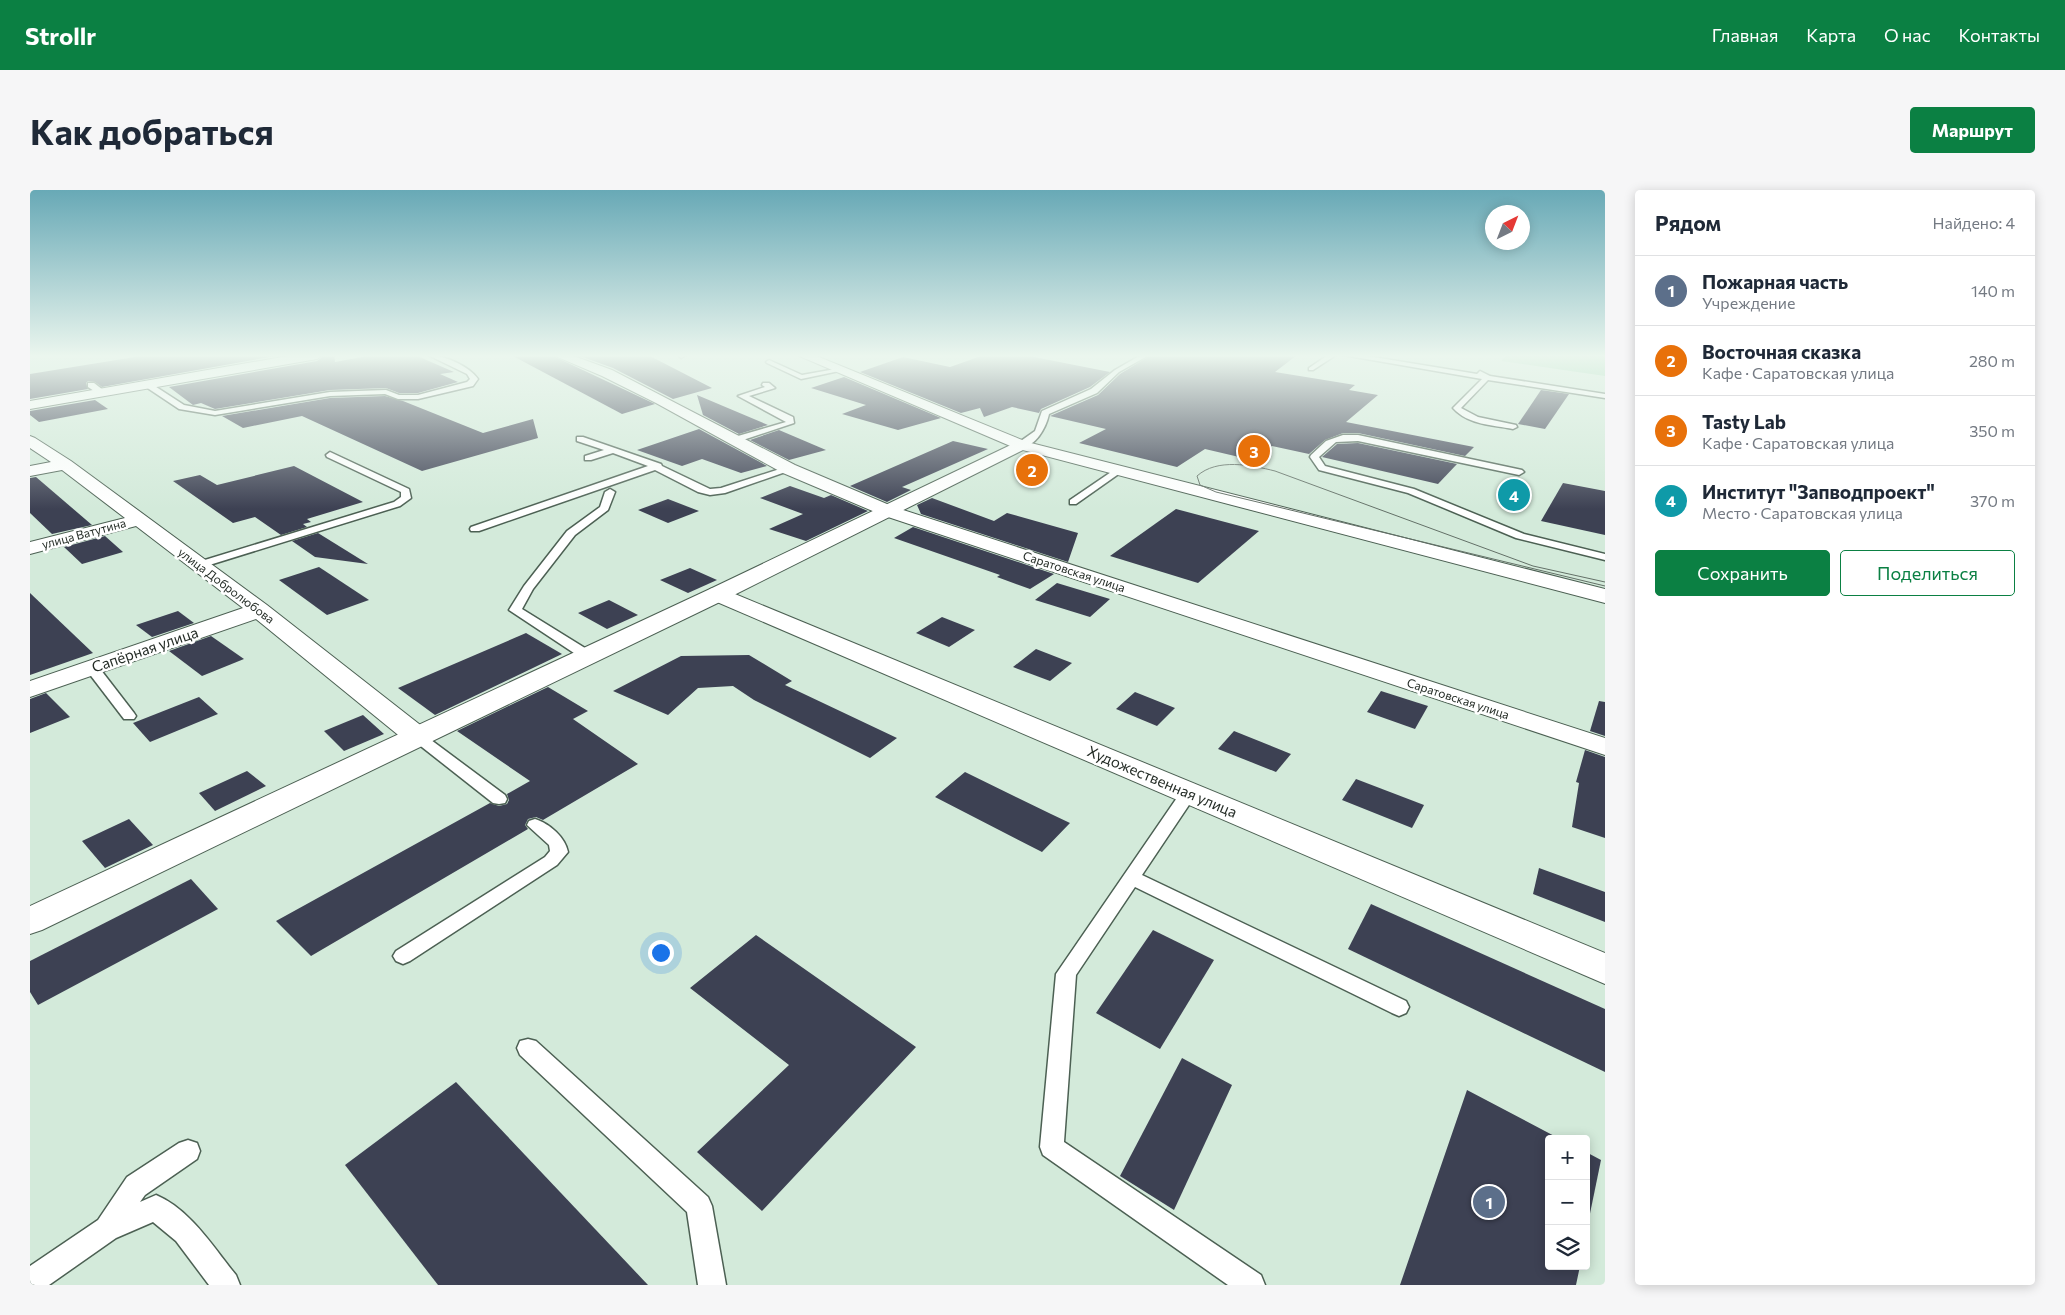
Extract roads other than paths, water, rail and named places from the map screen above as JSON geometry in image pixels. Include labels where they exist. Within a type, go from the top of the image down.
[{"type":"street","name":"Саратовская улица","points":[[672,406],[789,468],[888,511],[1605,747]]},
{"type":"street","points":[[924,406],[1021,446],[1605,596]]},
{"type":"street","name":"улица Добролюбова","points":[[30,441],[200,564],[418,737]]},
{"type":"street","points":[[30,921],[718,594],[1021,446]]},
{"type":"street","points":[[30,471],[64,464]]},
{"type":"street","name":"улица Ватутина","points":[[30,548],[138,520]]},
{"type":"street","name":"Художественная улица","points":[[718,594],[1605,969]]},
{"type":"street","name":"Сапёрная улица","points":[[30,689],[260,610]]},
{"type":"lane","points":[[181,406],[215,413],[257,406]]},
{"type":"lane","points":[[734,440],[790,422],[790,419],[763,406]]},
{"type":"lane","points":[[1021,446],[1029,442],[1042,428],[1045,413],[1060,406]]},
{"type":"lane","points":[[1459,406],[1457,408],[1461,413],[1513,427]]},
{"type":"lane","points":[[1519,472],[1358,438],[1340,437],[1328,444],[1314,457],[1322,468],[1412,491],[1520,536],[1605,557]]},
{"type":"lane","points":[[580,439],[641,458],[701,490],[710,492],[722,491],[789,468]]},
{"type":"lane","points":[[588,458],[612,450]]},
{"type":"lane","points":[[200,564],[397,504],[406,498],[406,491],[330,455]]},
{"type":"lane","points":[[475,529],[658,466]]},
{"type":"lane","points":[[1073,502],[1117,471]]},
{"type":"lane","points":[[588,656],[515,610],[528,588],[571,533],[604,508],[610,492]]},
{"type":"lane","points":[[92,668],[129,716]]},
{"type":"lane","points":[[418,737],[499,799]]},
{"type":"lane","points":[[1189,793],[1066,974],[1052,1147],[1251,1285]]},
{"type":"lane","points":[[403,956],[551,862],[559,852],[557,842],[535,825]]},
{"type":"lane","points":[[1132,878],[1399,1007]]},
{"type":"lane","points":[[528,1048],[699,1206],[712,1285]]},
{"type":"lane","points":[[107,1229],[136,1186],[188,1151]]},
{"type":"lane","points":[[30,1282],[107,1229],[156,1208],[185,1232],[226,1285]]},
{"type":"tram line","points":[[1605,582],[1533,566],[1275,471],[1234,464],[1214,467],[1205,470],[1197,476],[1200,485],[1216,492],[1605,586]]},
{"type":"place","name":"Tasty Lab","points":[[1254,451]]},
{"type":"place","name":"Восточная сказка","points":[[1032,470]]},
{"type":"place","name":"Институт \"Запводпроект\"","points":[[1514,495]]},
{"type":"place","name":"Пожарная часть","points":[[1489,1202]]}]
